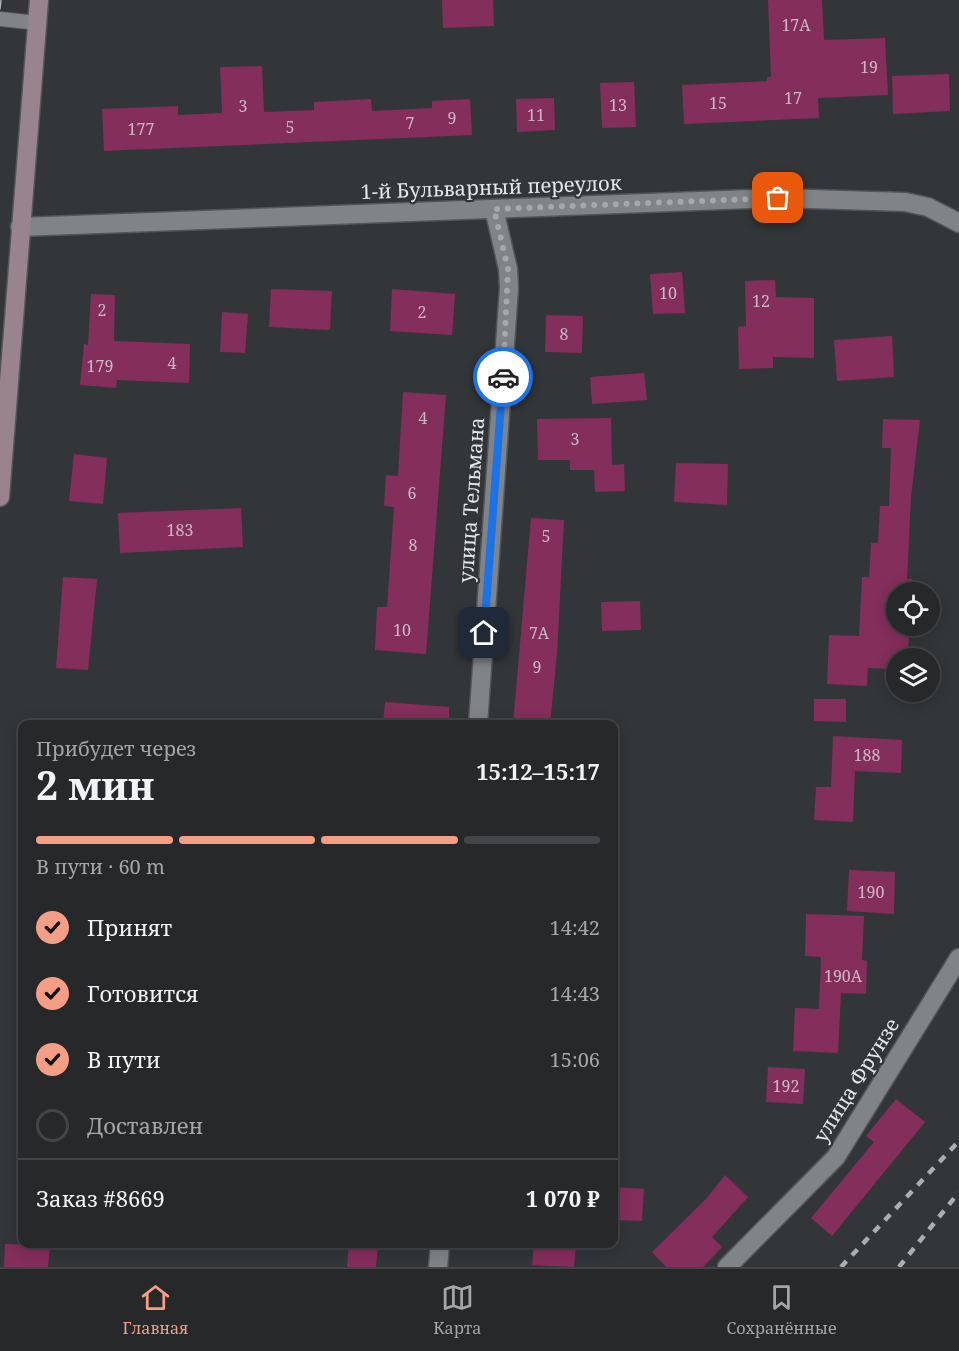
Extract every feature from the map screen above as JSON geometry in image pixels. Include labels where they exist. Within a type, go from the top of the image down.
[{"type":"main road","points":[[0,497],[3,421],[39,0]]},
{"type":"street","name":"1-й Бульварный переулок","points":[[20,227],[778,198],[905,202],[928,207],[959,224]]},
{"type":"street","name":"улица Тельмана","points":[[478,720],[509,288],[508,269],[494,209]]},
{"type":"street","name":"улица Фрунзе","points":[[727,1267],[836,1157],[959,958]]},
{"type":"street","points":[[438,1267],[440,1248]]},
{"type":"lane","points":[[0,20],[37,23]]},
{"type":"building","points":[[442,0],[493,0],[494,26],[443,28]]},
{"type":"building","points":[[768,0],[822,0],[824,40],[885,38],[888,95],[818,98],[819,118],[684,124],[682,85],[767,81],[767,77],[771,77]]},
{"type":"building","points":[[262,66],[264,112],[314,110],[314,102],[371,99],[372,111],[432,108],[432,101],[470,99],[472,135],[104,151],[102,109],[178,106],[178,115],[222,113],[220,67]]},
{"type":"building","points":[[949,74],[950,111],[893,114],[892,76]]},
{"type":"building","points":[[634,82],[636,127],[602,128],[600,83]]},
{"type":"building","points":[[554,98],[555,130],[517,132],[516,99]]},
{"type":"building","points":[[682,272],[685,313],[653,314],[650,274]]},
{"type":"building","points":[[775,280],[776,297],[814,298],[814,358],[773,357],[773,368],[739,369],[738,327],[746,326],[745,281]]},
{"type":"building","points":[[271,289],[332,291],[330,330],[269,327]]},
{"type":"building","points":[[392,289],[455,294],[452,335],[390,331]]},
{"type":"building","points":[[91,294],[115,295],[114,341],[190,344],[189,383],[117,380],[116,388],[80,385],[84,344],[88,345]]},
{"type":"building","points":[[222,312],[248,314],[245,353],[220,352]]},
{"type":"building","points":[[546,315],[583,316],[582,353],[545,352]]},
{"type":"building","points":[[892,336],[894,377],[837,381],[834,340]]},
{"type":"building","points":[[644,373],[647,400],[592,404],[590,377]]},
{"type":"building","points":[[403,392],[446,395],[426,654],[375,650],[377,607],[387,607],[394,507],[384,506],[386,475],[398,476]]},
{"type":"building","points":[[611,418],[612,465],[624,464],[625,491],[595,492],[594,470],[570,470],[570,460],[538,460],[537,419]]},
{"type":"building","points":[[883,419],[920,420],[911,497],[907,579],[912,579],[912,582],[886,582],[886,636],[909,636],[908,648],[886,648],[886,669],[868,668],[867,686],[827,684],[829,635],[859,636],[862,577],[869,577],[871,543],[878,543],[880,506],[889,506],[891,448],[882,448]]},
{"type":"building","points":[[74,454],[107,458],[103,504],[69,501]]},
{"type":"building","points":[[676,463],[728,464],[727,505],[674,502]]},
{"type":"building","points":[[241,508],[243,547],[120,553],[118,513]]},
{"type":"building","points":[[531,518],[564,520],[557,654],[550,720],[513,720]]},
{"type":"building","points":[[63,577],[97,579],[88,670],[56,668]]},
{"type":"building","points":[[640,601],[641,630],[602,631],[601,602]]},
{"type":"building","points":[[814,699],[846,699],[846,722],[814,721]]},
{"type":"building","points":[[385,702],[449,707],[449,720],[383,720]]},
{"type":"building","points":[[833,736],[902,740],[901,773],[855,771],[853,822],[814,820],[816,787],[831,787]]},
{"type":"building","points":[[849,870],[895,872],[894,914],[847,911]]},
{"type":"building","points":[[806,914],[864,916],[862,960],[867,961],[866,994],[841,993],[838,1053],[793,1051],[795,1008],[819,1009],[821,957],[805,956]]},
{"type":"building","points":[[768,1067],[805,1069],[803,1104],[766,1102]]},
{"type":"building","points":[[896,1099],[925,1122],[832,1236],[811,1218],[874,1142],[866,1136]]},
{"type":"building","points":[[725,1175],[748,1197],[712,1237],[722,1247],[703,1267],[666,1267],[652,1252],[706,1199]]},
{"type":"building","points":[[618,1187],[644,1189],[642,1221],[618,1220]]},
{"type":"building","points":[[5,1244],[18,1245],[18,1248],[50,1248],[48,1267],[4,1267]]},
{"type":"building","points":[[349,1248],[378,1248],[376,1267],[347,1267]]},
{"type":"building","points":[[534,1248],[576,1248],[574,1267],[532,1265]]},
{"type":"tram line","points":[[0,9],[1,0]]},
{"type":"railway","points":[[841,1267],[959,1141]]},
{"type":"railway","points":[[899,1267],[959,1192]]},
{"type":"way so far","points":[[503,377],[509,288],[508,269],[494,209],[778,198]]},
{"type":"route","points":[[484,633],[503,377]]}]
